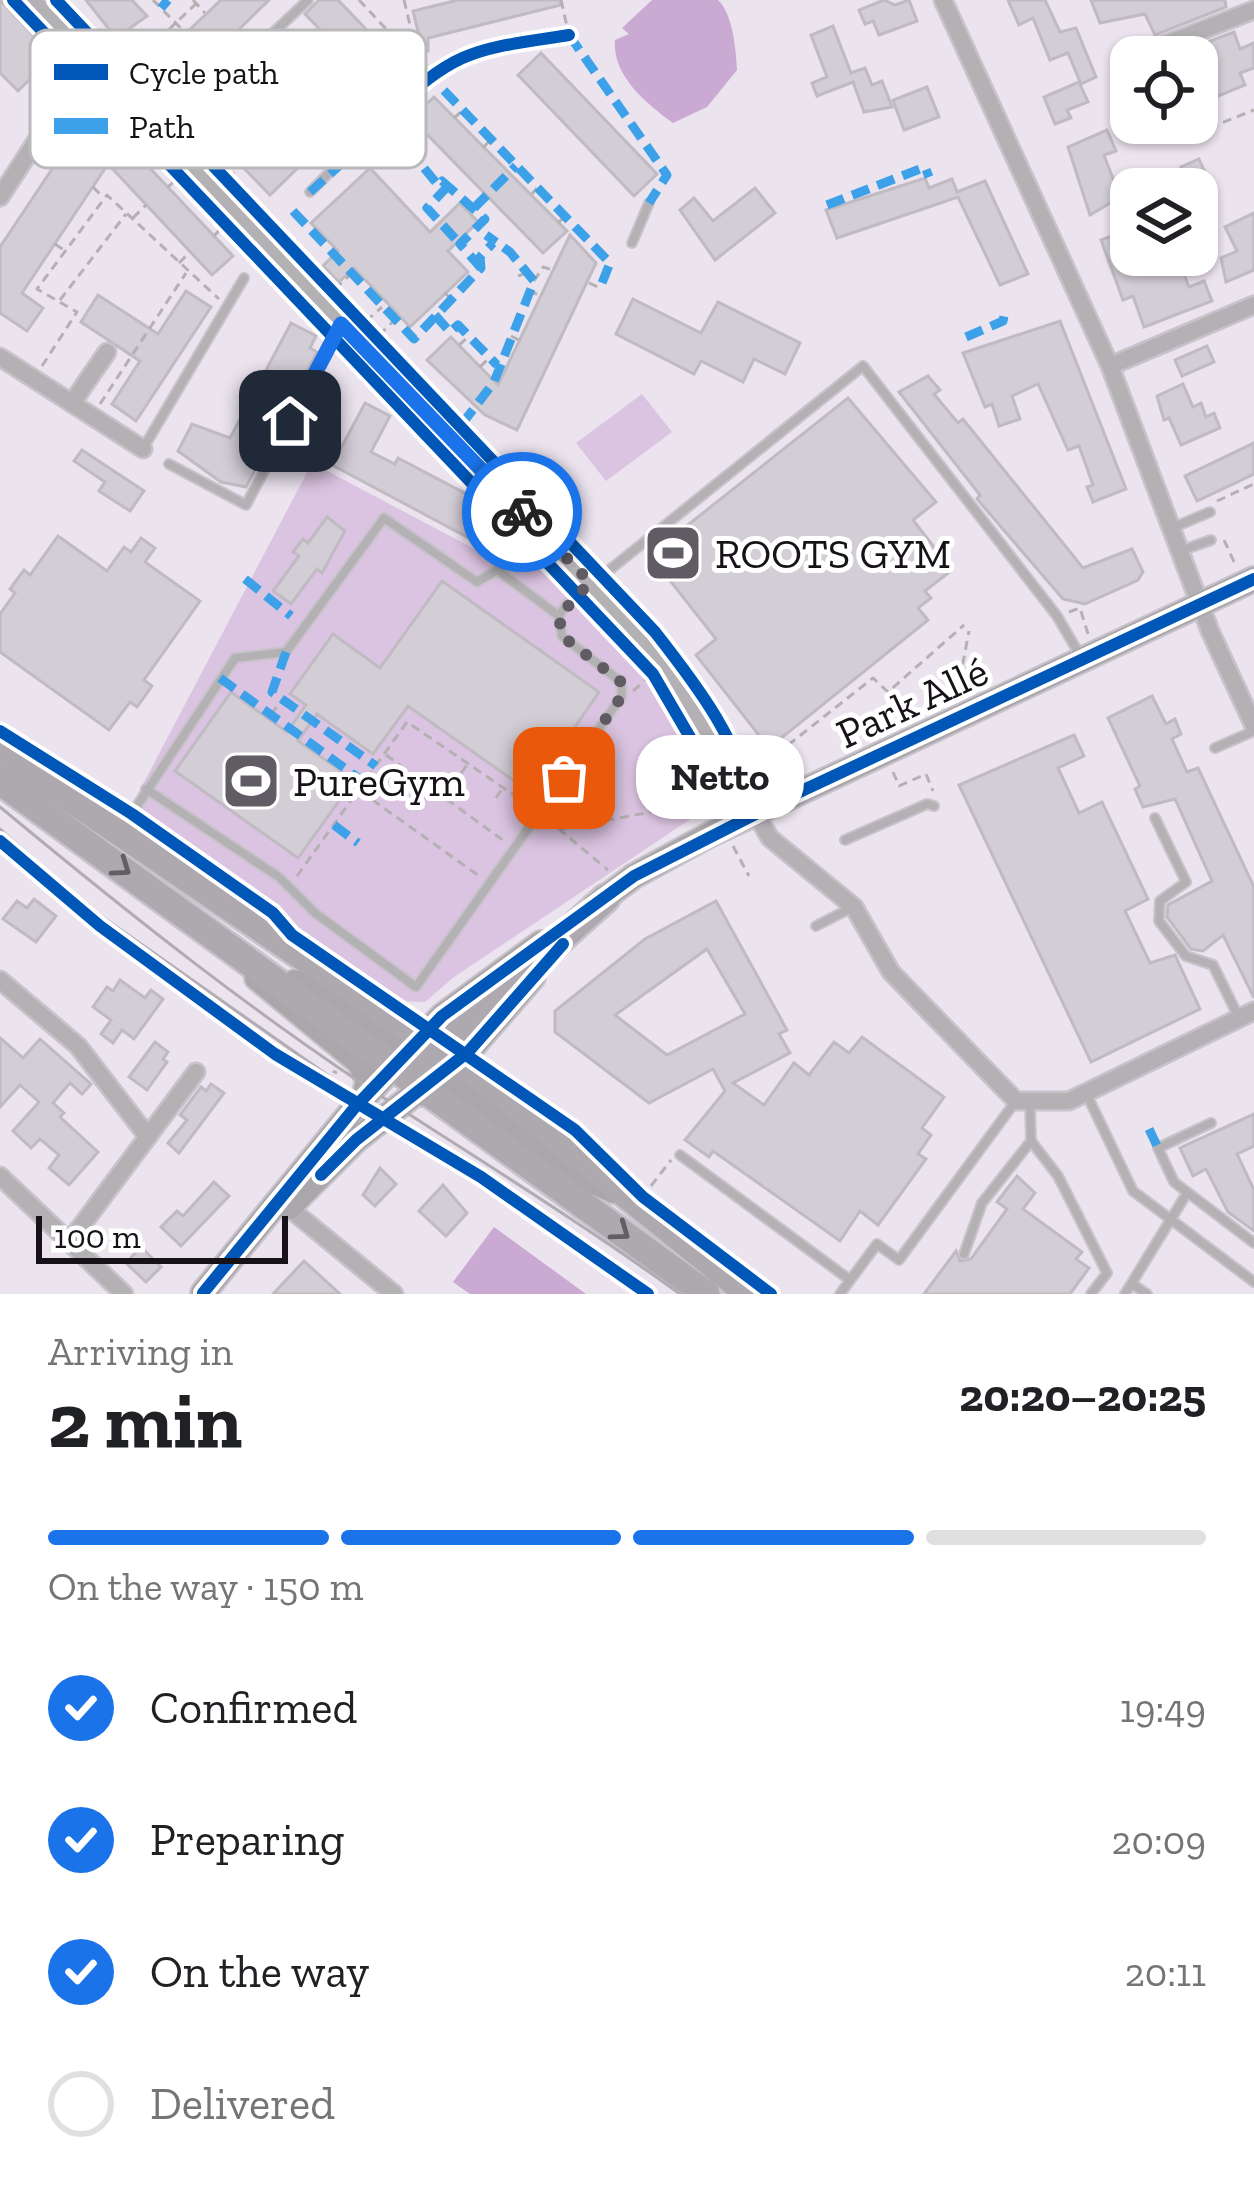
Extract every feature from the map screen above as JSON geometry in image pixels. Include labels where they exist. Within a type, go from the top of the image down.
[{"type":"main road","points":[[0,751],[121,830],[426,1065],[706,1294]]},
{"type":"main road","points":[[0,782],[214,933],[426,1065],[500,1091],[631,1191],[749,1294]]},
{"type":"main road","points":[[426,1065],[526,964],[613,892]]},
{"type":"street","points":[[32,0],[60,30]]},
{"type":"street","points":[[944,0],[1110,366],[1179,552],[1254,728]]},
{"type":"street","points":[[1187,36],[1254,10]]},
{"type":"street","points":[[0,197],[30,151]]},
{"type":"street","points":[[187,168],[258,246],[341,324],[590,582],[678,683],[770,838],[854,907],[891,972],[1023,1103],[1060,1103],[1086,1093],[1247,1015]]},
{"type":"street","points":[[1110,366],[1254,305]]},
{"type":"street","points":[[72,404],[107,352]]},
{"type":"street","points":[[0,357],[143,449]]},
{"type":"street","name":"Park Allé","points":[[613,892],[723,829],[1249,582]]},
{"type":"street","points":[[214,933],[278,1000],[359,1062],[368,1080],[364,1099]]},
{"type":"street","points":[[0,980],[78,1046],[148,1137]]},
{"type":"street","points":[[203,1294],[283,1203],[364,1099],[426,1065]]},
{"type":"street","points":[[283,1203],[356,1140],[426,1065]]},
{"type":"street","points":[[70,1241],[196,1072]]},
{"type":"street","points":[[0,1176],[124,1294]]},
{"type":"street","points":[[283,1203],[394,1294]]},
{"type":"lane","points":[[276,30],[308,0]]},
{"type":"lane","points":[[310,192],[334,168]]},
{"type":"lane","points":[[632,243],[649,203]]},
{"type":"lane","points":[[143,449],[244,278]]},
{"type":"lane","points":[[169,464],[246,505],[341,324]]},
{"type":"lane","points":[[559,616],[590,582],[863,366],[1089,656]]},
{"type":"lane","points":[[1170,529],[1210,512]]},
{"type":"lane","points":[[121,830],[146,789],[235,658],[286,652],[384,518],[477,582],[496,570],[559,616],[562,636],[621,682],[622,696],[416,987],[315,913],[290,886],[146,789]]},
{"type":"lane","points":[[1179,552],[1211,540]]},
{"type":"lane","points":[[1215,748],[1254,728]]},
{"type":"lane","points":[[845,840],[927,804],[936,805]]},
{"type":"lane","points":[[1155,818],[1186,882],[1160,901],[1161,927],[1186,956],[1213,965],[1247,1015]]},
{"type":"lane","points":[[816,926],[854,907]]},
{"type":"lane","points":[[1086,1093],[1133,1191],[1254,1282]]},
{"type":"lane","points":[[1023,1103],[1031,1142],[1058,1176],[1107,1273],[1091,1294]]},
{"type":"lane","points":[[840,1294],[877,1244],[899,1260],[1023,1103]]},
{"type":"lane","points":[[1211,1123],[1159,1148],[1174,1182],[1254,1243]]},
{"type":"lane","points":[[964,1254],[982,1204],[1031,1142]]},
{"type":"lane","points":[[680,1155],[850,1280]]},
{"type":"lane","points":[[1125,1294],[1187,1192]]},
{"type":"lane","points":[[1132,1284],[1147,1294]]},
{"type":"path","points":[[359,0],[388,30]]},
{"type":"path","points":[[404,0],[414,30]]},
{"type":"path","points":[[550,38],[569,35],[561,0]]},
{"type":"path","points":[[167,30],[196,1],[206,13]]},
{"type":"path","points":[[292,15],[306,30]]},
{"type":"path","points":[[454,118],[462,110]]},
{"type":"path","points":[[1218,124],[1254,110]]},
{"type":"path","points":[[482,148],[491,139]]},
{"type":"path","points":[[174,168],[196,191]]},
{"type":"path","points":[[219,168],[244,195]]},
{"type":"path","points":[[228,178],[239,168]]},
{"type":"path","points":[[168,187],[181,175]]},
{"type":"path","points":[[93,187],[231,307]]},
{"type":"path","points":[[532,194],[537,188]]},
{"type":"path","points":[[37,289],[105,198]]},
{"type":"path","points":[[132,219],[146,205]]},
{"type":"path","points":[[211,207],[258,246]]},
{"type":"path","points":[[59,302],[126,214]]},
{"type":"path","points":[[214,236],[226,224]]},
{"type":"path","points":[[55,244],[65,250]]},
{"type":"path","points":[[177,264],[190,252]]},
{"type":"path","points":[[534,281],[543,267],[553,270]]},
{"type":"path","points":[[92,416],[186,272]]},
{"type":"path","points":[[319,272],[383,340],[399,316]]},
{"type":"path","points":[[518,276],[526,273]]},
{"type":"path","points":[[335,289],[351,274]]},
{"type":"path","points":[[589,283],[600,288]]},
{"type":"path","points":[[26,287],[77,312],[34,379]]},
{"type":"path","points":[[529,290],[540,296]]},
{"type":"path","points":[[446,293],[451,299]]},
{"type":"path","points":[[366,321],[382,307]]},
{"type":"path","points":[[160,311],[169,318]]},
{"type":"path","points":[[511,336],[519,340]]},
{"type":"path","points":[[459,345],[468,337]]},
{"type":"path","points":[[480,367],[489,358]]},
{"type":"path","points":[[124,365],[133,371]]},
{"type":"path","points":[[1249,582],[1206,506],[1254,484]]},
{"type":"path","points":[[1054,612],[1080,608],[1089,656]]},
{"type":"path","points":[[561,829],[668,809],[735,785],[770,758],[766,752],[773,748],[778,753],[873,678],[888,692],[966,628],[952,720]]},
{"type":"path","points":[[637,658],[662,687]]},
{"type":"path","points":[[622,696],[652,674]]},
{"type":"path","points":[[271,714],[283,700]]},
{"type":"path","points":[[290,886],[407,722],[600,858],[613,892]]},
{"type":"path","points":[[425,748],[432,739]]},
{"type":"path","points":[[883,753],[899,786],[926,774],[936,805]]},
{"type":"path","points":[[384,754],[514,849]]},
{"type":"path","points":[[461,773],[468,764]]},
{"type":"path","points":[[741,764],[735,785],[754,814]]},
{"type":"path","points":[[711,773],[735,785],[754,814]]},
{"type":"path","points":[[496,798],[502,787]]},
{"type":"path","points":[[359,790],[489,883]]},
{"type":"path","points":[[723,829],[749,876]]},
{"type":"path","points":[[631,1191],[680,1155]]},
{"type":"shaded area","points":[[652,0],[718,0],[735,43],[737,70],[707,107],[673,123],[633,88],[616,53],[615,40],[629,34],[622,28]]},
{"type":"shaded area","points":[[642,394],[672,432],[606,481],[576,443]]},
{"type":"shaded area","points":[[312,463],[486,555],[507,532],[660,686],[722,798],[454,977],[425,1002],[398,1001],[131,807]]},
{"type":"shaded area","points":[[494,1227],[586,1294],[470,1294],[453,1282]]},
{"type":"building","points":[[0,0],[30,32],[30,79],[18,91],[0,73]]},
{"type":"building","points":[[86,0],[132,0],[147,16],[127,30],[110,30]]},
{"type":"building","points":[[221,0],[269,0],[238,30],[189,30]]},
{"type":"building","points":[[319,0],[338,0],[367,30],[320,30],[305,14]]},
{"type":"building","points":[[458,0],[560,0],[561,5],[428,38],[426,51],[426,30],[418,30],[413,11]]},
{"type":"building","points":[[884,0],[895,5],[909,0],[917,21],[879,35],[873,21],[865,24],[859,10]]},
{"type":"building","points":[[1008,0],[1045,0],[1060,32],[1076,28],[1096,77],[1081,84],[1068,53],[1050,60],[1033,18],[1019,25]]},
{"type":"building","points":[[1091,0],[1225,0],[1226,7],[1155,35],[1145,14],[1100,23]]},
{"type":"building","points":[[833,26],[851,73],[865,68],[872,85],[882,81],[892,107],[864,112],[853,82],[817,96],[812,83],[827,77],[811,35]]},
{"type":"building","points":[[1234,32],[1240,49],[1254,43],[1254,68],[1240,73],[1245,85],[1218,96],[1218,38]]},
{"type":"building","points":[[541,53],[657,174],[634,196],[518,75]]},
{"type":"building","points":[[1079,82],[1088,102],[1067,110],[1071,118],[1055,124],[1044,97]]},
{"type":"building","points":[[927,87],[939,117],[904,130],[893,100]]},
{"type":"building","points":[[434,97],[567,231],[543,253],[426,133],[426,104]]},
{"type":"building","points":[[1107,130],[1116,151],[1104,155],[1110,171],[1110,203],[1090,215],[1068,147]]},
{"type":"building","points":[[1199,159],[1203,168],[1181,168]]},
{"type":"building","points":[[53,168],[105,168],[22,293],[43,308],[27,331],[0,313],[0,247]]},
{"type":"building","points":[[112,168],[150,168],[233,256],[212,275]]},
{"type":"building","points":[[244,168],[298,168],[270,195]]},
{"type":"building","points":[[370,168],[430,232],[460,203],[478,222],[448,251],[468,272],[410,327],[354,268],[339,282],[323,266],[338,251],[311,223]]},
{"type":"building","points":[[925,178],[929,188],[952,179],[957,192],[985,181],[1028,274],[1000,285],[958,197],[837,238],[826,210]]},
{"type":"building","points":[[755,188],[775,213],[715,260],[680,210],[694,198],[713,221]]},
{"type":"building","points":[[1254,213],[1254,270],[1226,282],[1221,258],[1237,251],[1225,227]]},
{"type":"building","points":[[570,235],[596,263],[517,430],[485,415],[427,360],[451,337],[498,385]]},
{"type":"building","points":[[1110,237],[1110,265],[1101,240]]},
{"type":"building","points":[[1114,276],[1185,276],[1189,287],[1204,281],[1212,301],[1144,327],[1133,296],[1123,300]]},
{"type":"building","points":[[186,291],[211,307],[136,421],[112,404],[140,361],[81,322],[98,295],[158,334]]},
{"type":"building","points":[[633,299],[701,333],[718,302],[800,343],[785,374],[754,359],[743,382],[701,361],[694,374],[616,334]]},
{"type":"building","points":[[1060,321],[1126,489],[1093,502],[1087,487],[1093,485],[1079,446],[1068,450],[1038,384],[1012,396],[1020,419],[999,426],[992,404],[985,407],[963,353]]},
{"type":"building","points":[[291,323],[316,336],[310,348],[317,352],[246,487],[221,482],[178,451],[192,424],[230,438]]},
{"type":"building","points":[[1207,346],[1214,362],[1182,376],[1175,360]]},
{"type":"building","points":[[928,376],[940,390],[934,394],[958,423],[963,419],[1083,568],[1132,549],[1143,572],[1138,580],[1085,604],[1063,599],[977,499],[980,495],[899,392]]},
{"type":"building","points":[[1183,384],[1193,407],[1201,403],[1206,417],[1214,413],[1220,428],[1181,445],[1169,418],[1164,420],[1157,396]]},
{"type":"building","points":[[848,398],[936,502],[913,520],[952,570],[925,591],[931,598],[918,608],[928,620],[769,748],[696,655],[716,639],[650,555],[668,541],[671,531],[679,532]]},
{"type":"building","points":[[365,403],[390,416],[371,452],[395,464],[398,458],[472,497],[463,515],[475,522],[467,537],[332,465]]},
{"type":"building","points":[[1254,443],[1254,474],[1197,501],[1185,476]]},
{"type":"building","points":[[82,450],[144,491],[130,511],[99,491],[105,482],[74,461]]},
{"type":"building","points":[[327,517],[345,531],[322,573],[317,569],[291,604],[273,591],[299,556],[293,552],[303,539],[308,543]]},
{"type":"building","points":[[58,536],[107,571],[124,547],[131,552],[141,538],[155,548],[145,562],[200,601],[144,680],[152,686],[137,707],[130,702],[109,730],[0,652],[0,614],[15,593],[10,589],[24,570],[30,575]]},
{"type":"building","points":[[442,581],[599,692],[530,792],[408,706],[373,754],[317,714],[298,741],[354,780],[298,858],[175,771],[231,692],[287,732],[306,705],[290,694],[333,634],[380,668]]},
{"type":"building","points":[[1152,696],[1166,724],[1175,719],[1181,734],[1172,739],[1187,772],[1198,768],[1254,887],[1254,998],[1223,935],[1203,951],[1191,949],[1167,917],[1168,905],[1212,881],[1175,799],[1143,807],[1135,789],[1140,786],[1108,718]]},
{"type":"building","points":[[1074,735],[1084,756],[1058,768],[1079,813],[1102,802],[1148,899],[1125,911],[1150,963],[1175,955],[1200,1009],[1091,1062],[959,785]]},
{"type":"building","points":[[34,899],[56,916],[36,942],[3,919],[17,901],[27,908]]},
{"type":"building","points":[[716,901],[787,1030],[779,1034],[790,1053],[733,1083],[764,1105],[794,1063],[809,1075],[834,1042],[849,1053],[862,1037],[944,1097],[922,1128],[931,1135],[918,1154],[926,1159],[878,1225],[860,1211],[840,1241],[713,1151],[709,1157],[685,1140],[725,1091],[713,1069],[649,1103],[555,1032],[555,1011],[645,939]],"holes":[[[707,949],[745,1014],[667,1055],[615,1015]]]},
{"type":"building","points":[[120,980],[145,998],[151,990],[163,999],[134,1039],[122,1030],[113,1043],[101,1034],[111,1020],[93,1007],[107,987],[113,991]]},
{"type":"building","points":[[0,1038],[23,1058],[40,1039],[91,1084],[82,1094],[70,1083],[53,1103],[64,1113],[60,1117],[98,1152],[69,1185],[49,1168],[59,1155],[40,1139],[31,1148],[13,1131],[39,1102],[20,1085],[0,1107]]},
{"type":"building","points":[[155,1042],[168,1052],[163,1059],[167,1062],[147,1090],[129,1077]]},
{"type":"building","points":[[211,1084],[224,1093],[179,1153],[168,1143],[187,1120],[180,1115],[201,1087],[206,1091]]},
{"type":"building","points":[[1254,1114],[1254,1146],[1237,1154],[1254,1190],[1254,1231],[1228,1212],[1206,1169],[1193,1176],[1180,1148]]},
{"type":"building","points":[[380,1168],[396,1184],[375,1206],[363,1195]]},
{"type":"building","points":[[1017,1176],[1035,1193],[1023,1209],[1082,1252],[1076,1259],[1089,1268],[1070,1294],[924,1294],[956,1251],[960,1261],[971,1259],[1007,1209],[997,1202]]},
{"type":"building","points":[[214,1182],[229,1196],[181,1246],[161,1227],[177,1211],[183,1216]]},
{"type":"building","points":[[443,1185],[467,1213],[446,1236],[419,1211]]},
{"type":"building","points":[[141,1247],[161,1267],[146,1282],[126,1263]]},
{"type":"building","points":[[304,1261],[340,1294],[273,1294]]},
{"type":"tram line","points":[[0,807],[300,1041],[680,1294]]},
{"type":"tram line","points":[[0,829],[87,906],[370,1105]]},
{"type":"marked path","points":[[161,8],[168,0]]},
{"type":"marked path","points":[[569,35],[667,175],[649,203]]},
{"type":"marked path","points":[[426,84],[432,78],[610,263],[600,288]]},
{"type":"marked path","points":[[474,208],[516,166]]},
{"type":"marked path","points":[[827,205],[925,167],[929,177]]},
{"type":"marked path","points":[[310,192],[337,168]]},
{"type":"marked path","points":[[424,168],[438,185],[442,181],[485,219],[460,244],[481,268]]},
{"type":"marked path","points":[[448,186],[427,208],[460,244]]},
{"type":"marked path","points":[[293,211],[414,339],[481,268],[480,257],[493,243]]},
{"type":"marked path","points":[[462,424],[494,382],[534,281],[510,252],[486,235]]},
{"type":"marked path","points":[[966,337],[1003,321],[1005,311]]},
{"type":"marked path","points":[[435,315],[450,332],[458,325],[497,365]]},
{"type":"marked path","points":[[245,579],[291,616]]},
{"type":"marked path","points":[[286,652],[272,692],[376,766]]},
{"type":"marked path","points":[[220,678],[364,782]]},
{"type":"marked path","points":[[334,825],[358,843]]},
{"type":"marked path","points":[[1149,1129],[1158,1148]]},
{"type":"cycle path","points":[[13,0],[41,30]]},
{"type":"cycle path","points":[[56,0],[84,30]]},
{"type":"cycle path","points":[[426,81],[469,55],[569,35]]},
{"type":"cycle path","points":[[173,168],[653,674],[722,792],[754,814]]},
{"type":"cycle path","points":[[215,168],[655,632],[729,740],[754,814]]},
{"type":"cycle path","points":[[203,1293],[356,1106],[442,1016],[634,876],[793,795],[1254,579]]},
{"type":"cycle path","points":[[0,731],[132,814],[273,913],[292,935],[575,1130],[643,1197],[771,1294]]},
{"type":"cycle path","points":[[0,841],[100,926],[275,1054],[481,1177],[648,1294]]},
{"type":"cycle path","points":[[321,1175],[356,1140],[468,1052],[563,944]]},
{"type":"way so far","points":[[522,512],[590,582],[559,616],[562,636],[621,682],[622,696],[564,778]]},
{"type":"place","name":"ROOTS GYM","points":[[673,553]]},
{"type":"place","name":"Netto","points":[[564,778]]},
{"type":"place","name":"PureGym","points":[[251,781]]},
{"type":"route","points":[[290,421],[341,324],[522,512]]}]
